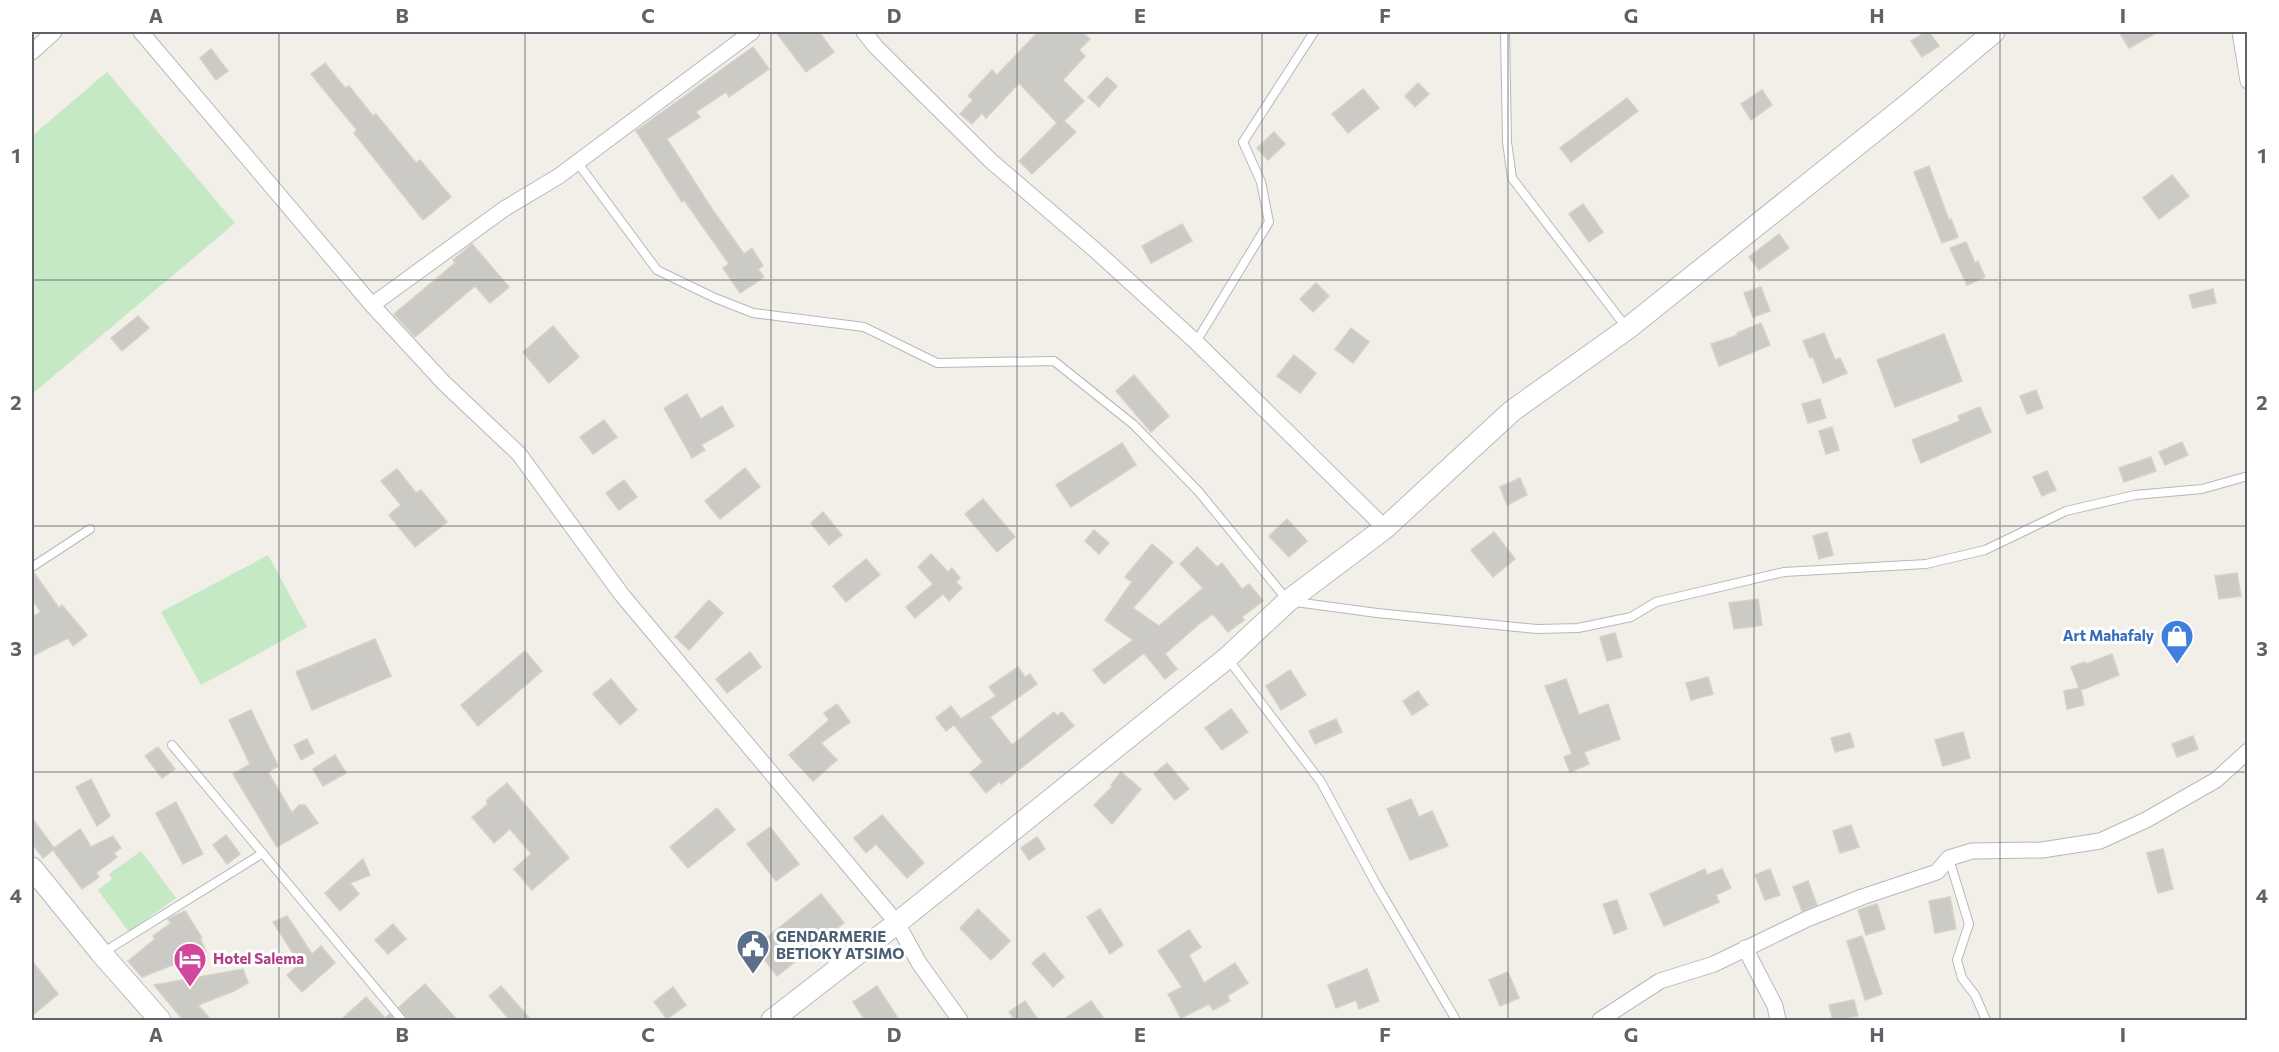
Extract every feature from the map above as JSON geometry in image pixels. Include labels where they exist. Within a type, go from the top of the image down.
[{"type":"main road","points":[[772,1020],[897,923],[1227,658],[1288,601],[1385,528],[1512,411],[1627,329],[1907,105],[1994,32]]},
{"type":"main road","points":[[32,868],[101,953],[160,1020]]},
{"type":"street","points":[[32,52],[54,32]]},
{"type":"street","points":[[141,32],[372,305],[444,383],[519,454],[622,595],[897,923],[920,963],[960,1020]]},
{"type":"street","points":[[372,305],[504,209],[559,176],[752,32]]},
{"type":"street","points":[[864,32],[876,47],[991,161],[1197,342],[1385,528]]},
{"type":"street","points":[[2240,32],[2247,81]]},
{"type":"street","points":[[1600,1020],[1660,981],[1714,964],[1807,919],[1851,901],[1936,872],[1949,858],[1972,851],[2042,850],[2100,842],[2146,820],[2216,780],[2247,751]]},
{"type":"street","points":[[1744,948],[1775,1006],[1778,1020]]},
{"type":"lane","points":[[1197,342],[1269,222],[1261,182],[1243,142],[1314,32]]},
{"type":"lane","points":[[1505,32],[1507,142],[1512,178],[1627,329]]},
{"type":"lane","points":[[578,162],[657,270],[716,298],[753,313],[864,327],[936,363],[1054,361],[1134,425],[1175,467],[1199,492],[1288,601],[1377,614],[1466,620],[1537,629],[1578,628],[1631,617],[1656,602],[1784,572],[1926,564],[1985,550],[2066,511],[2135,495],[2202,489],[2247,476]]},
{"type":"lane","points":[[32,567],[90,529]]},
{"type":"lane","points":[[1227,658],[1322,782],[1376,884],[1456,1020]]},
{"type":"lane","points":[[172,746],[402,1020]]},
{"type":"lane","points":[[101,953],[262,853]]},
{"type":"lane","points":[[1949,858],[1969,924],[1957,960],[1962,978],[1976,995],[1986,1020]]},
{"type":"green space","points":[[107,72],[235,223],[32,394],[32,136]]},
{"type":"green space","points":[[268,555],[307,627],[201,685],[161,612]]},
{"type":"green space","points":[[141,851],[176,898],[129,932],[98,890],[112,879],[109,874]]},
{"type":"building","points":[[776,32],[819,32],[834,52],[806,72]]},
{"type":"building","points":[[1038,32],[1082,32],[1090,39],[1079,50],[1085,56],[1063,80],[1084,101],[1064,121],[1076,132],[1032,174],[1019,161],[1057,123],[1019,83],[986,118],[982,113],[972,124],[960,114],[973,100],[968,96],[992,70],[997,75]]},
{"type":"building","points":[[1929,32],[1939,46],[1922,57],[1911,41]]},
{"type":"building","points":[[2119,32],[2158,32],[2129,48]]},
{"type":"building","points":[[753,47],[769,69],[729,97],[726,92],[696,112],[700,117],[667,139],[744,254],[752,248],[763,266],[758,269],[764,277],[740,293],[723,268],[729,264],[684,200],[682,202],[636,131]]},
{"type":"building","points":[[211,49],[228,71],[216,80],[200,58]]},
{"type":"building","points":[[325,63],[345,88],[349,86],[373,116],[376,114],[416,163],[420,160],[451,197],[423,220],[354,133],[357,130],[311,74]]},
{"type":"building","points":[[1107,77],[1117,86],[1099,107],[1088,97]]},
{"type":"building","points":[[1418,83],[1429,94],[1415,107],[1405,96]]},
{"type":"building","points":[[1363,89],[1379,108],[1348,133],[1332,114]]},
{"type":"building","points":[[1762,90],[1772,105],[1751,120],[1741,104]]},
{"type":"building","points":[[1627,98],[1638,111],[1571,162],[1560,148]]},
{"type":"building","points":[[1274,132],[1285,144],[1268,160],[1257,148]]},
{"type":"building","points":[[1929,166],[1949,220],[1951,219],[1958,237],[1942,243],[1914,172]]},
{"type":"building","points":[[2172,175],[2189,196],[2159,219],[2143,198]]},
{"type":"building","points":[[1583,204],[1603,232],[1589,242],[1569,214]]},
{"type":"building","points":[[1182,224],[1192,241],[1151,263],[1142,246]]},
{"type":"building","points":[[1779,234],[1789,248],[1759,270],[1749,257]]},
{"type":"building","points":[[1966,242],[1975,263],[1978,261],[1985,277],[1967,285],[1950,248]]},
{"type":"building","points":[[472,244],[509,287],[490,303],[475,286],[415,337],[394,314],[455,263],[453,260]]},
{"type":"building","points":[[1316,283],[1329,296],[1313,312],[1300,299]]},
{"type":"building","points":[[1761,287],[1770,311],[1753,317],[1744,293]]},
{"type":"building","points":[[2213,289],[2216,303],[2193,308],[2189,295]]},
{"type":"building","points":[[138,316],[149,328],[122,351],[111,338]]},
{"type":"building","points":[[1761,323],[1770,345],[1719,366],[1711,344],[1738,335],[1737,333]]},
{"type":"building","points":[[553,326],[579,357],[549,383],[523,352]]},
{"type":"building","points":[[1351,328],[1369,342],[1353,363],[1335,349]]},
{"type":"building","points":[[1824,333],[1835,360],[1840,358],[1847,373],[1823,383],[1813,357],[1810,358],[1803,341]]},
{"type":"building","points":[[1944,334],[1962,381],[1895,407],[1877,360]]},
{"type":"building","points":[[1294,355],[1316,373],[1300,393],[1277,376]]},
{"type":"building","points":[[1134,375],[1169,416],[1151,432],[1116,391]]},
{"type":"building","points":[[2036,390],[2043,408],[2027,414],[2020,396]]},
{"type":"building","points":[[687,394],[701,419],[722,406],[734,426],[701,445],[705,450],[692,458],[664,408]]},
{"type":"building","points":[[1820,399],[1826,418],[1808,423],[1802,404]]},
{"type":"building","points":[[1980,407],[1991,432],[1921,463],[1912,440],[1960,421],[1958,416]]},
{"type":"building","points":[[604,420],[617,437],[593,454],[580,437]]},
{"type":"building","points":[[1832,427],[1839,450],[1826,454],[1819,431]]},
{"type":"building","points":[[2182,442],[2188,455],[2165,465],[2159,452]]},
{"type":"building","points":[[1122,443],[1136,465],[1071,507],[1056,485]]},
{"type":"building","points":[[2151,457],[2156,471],[2124,482],[2119,468]]},
{"type":"building","points":[[745,468],[760,487],[720,519],[705,501]]},
{"type":"building","points":[[397,469],[416,493],[421,490],[447,522],[415,547],[389,515],[401,505],[381,481]]},
{"type":"building","points":[[2047,471],[2056,490],[2042,496],[2033,477]]},
{"type":"building","points":[[1520,478],[1527,495],[1507,505],[1500,487]]},
{"type":"building","points":[[624,480],[637,497],[619,510],[606,493]]},
{"type":"building","points":[[983,499],[1015,537],[997,552],[965,514]]},
{"type":"building","points":[[823,512],[842,535],[829,545],[811,523]]},
{"type":"building","points":[[1287,519],[1307,541],[1289,557],[1269,536]]},
{"type":"building","points":[[1094,530],[1109,543],[1099,554],[1085,541]]},
{"type":"building","points":[[1494,532],[1515,559],[1493,577],[1471,550]]},
{"type":"building","points":[[1827,532],[1833,555],[1819,559],[1813,536]]},
{"type":"building","points":[[1152,544],[1173,562],[1133,608],[1159,626],[1203,588],[1180,564],[1197,547],[1217,567],[1222,563],[1242,589],[1249,584],[1263,601],[1242,617],[1244,620],[1228,632],[1213,614],[1199,624],[1165,654],[1177,669],[1165,679],[1144,653],[1104,684],[1093,670],[1133,640],[1105,620],[1132,582],[1125,577]]},
{"type":"building","points":[[931,554],[948,572],[952,568],[960,578],[956,582],[962,588],[949,601],[943,594],[915,618],[906,607],[933,584],[918,567]]},
{"type":"building","points":[[866,559],[880,575],[846,602],[833,586]]},
{"type":"building","points":[[32,573],[59,608],[62,605],[87,635],[73,646],[68,638],[32,656],[32,617],[41,612],[32,599]]},
{"type":"building","points":[[2237,573],[2241,596],[2219,599],[2215,576]]},
{"type":"building","points":[[1758,599],[1762,625],[1734,629],[1729,603]]},
{"type":"building","points":[[709,600],[723,613],[689,650],[675,637]]},
{"type":"building","points":[[1615,633],[1622,657],[1607,661],[1600,637]]},
{"type":"building","points":[[375,639],[391,676],[312,710],[296,672]]},
{"type":"building","points":[[525,651],[542,671],[478,726],[461,705]]},
{"type":"building","points":[[750,652],[761,667],[727,693],[716,679]]},
{"type":"building","points":[[2112,654],[2119,675],[2081,690],[2084,705],[2067,709],[2064,691],[2079,688],[2071,667]]},
{"type":"building","points":[[1018,667],[1025,677],[1030,674],[1037,684],[990,717],[1012,745],[1054,712],[1057,716],[1062,712],[1074,726],[1001,784],[1000,781],[986,793],[970,773],[983,762],[954,725],[946,731],[936,718],[951,706],[961,719],[996,696],[989,687]]},
{"type":"building","points":[[1290,670],[1306,695],[1281,710],[1266,686]]},
{"type":"building","points":[[1708,677],[1713,694],[1691,700],[1686,683]]},
{"type":"building","points":[[611,679],[637,710],[620,725],[593,694]]},
{"type":"building","points":[[1566,679],[1579,715],[1608,704],[1620,739],[1584,752],[1589,764],[1570,772],[1564,757],[1572,754],[1545,686]]},
{"type":"building","points":[[1418,691],[1428,705],[1412,715],[1403,701]]},
{"type":"building","points":[[837,704],[850,722],[821,743],[837,760],[813,781],[789,755],[829,720],[824,713]]},
{"type":"building","points":[[1231,709],[1248,732],[1222,750],[1205,728]]},
{"type":"building","points":[[251,710],[278,766],[268,772],[292,813],[299,805],[305,805],[318,823],[277,847],[233,774],[250,764],[229,720]]},
{"type":"building","points":[[1336,719],[1342,732],[1315,744],[1309,731]]},
{"type":"building","points":[[1963,732],[1970,758],[1943,766],[1935,740]]},
{"type":"building","points":[[1850,733],[1854,747],[1835,752],[1831,738]]},
{"type":"building","points":[[2193,736],[2198,749],[2177,757],[2172,744]]},
{"type":"building","points":[[307,739],[314,753],[301,760],[294,745]]},
{"type":"building","points":[[158,747],[175,769],[162,778],[145,756]]},
{"type":"building","points":[[335,755],[346,773],[323,786],[313,769]]},
{"type":"building","points":[[1167,763],[1189,789],[1175,800],[1154,774]]},
{"type":"building","points":[[1121,772],[1141,789],[1112,824],[1094,805],[1113,786],[1111,785]]},
{"type":"building","points":[[91,779],[110,816],[97,826],[76,787]]},
{"type":"building","points":[[507,783],[569,858],[532,890],[514,869],[531,854],[529,851],[510,829],[494,843],[472,817],[488,804],[486,801]]},
{"type":"building","points":[[1411,799],[1419,817],[1432,811],[1448,846],[1410,860],[1387,809]]},
{"type":"building","points":[[176,802],[203,854],[183,864],[156,813]]},
{"type":"building","points":[[717,808],[735,830],[688,868],[670,847]]},
{"type":"building","points":[[882,815],[924,863],[907,878],[876,844],[866,853],[854,838]]},
{"type":"building","points":[[32,818],[54,848],[80,829],[91,847],[113,836],[121,848],[114,853],[117,857],[96,873],[99,877],[82,889],[53,850],[43,858],[32,843]]},
{"type":"building","points":[[1851,825],[1859,847],[1840,853],[1833,831]]},
{"type":"building","points":[[770,827],[799,864],[776,881],[747,844]]},
{"type":"building","points":[[226,835],[240,854],[227,864],[213,845]]},
{"type":"building","points":[[1037,837],[1045,849],[1029,860],[1021,848]]},
{"type":"building","points":[[2163,849],[2173,889],[2158,893],[2147,853]]},
{"type":"building","points":[[363,859],[370,875],[350,883],[359,894],[340,911],[325,893]]},
{"type":"building","points":[[1705,869],[1707,875],[1722,869],[1731,888],[1716,895],[1719,902],[1664,926],[1650,894]]},
{"type":"building","points":[[1770,869],[1780,895],[1765,900],[1755,875]]},
{"type":"building","points":[[1808,881],[1817,905],[1802,911],[1793,887]]},
{"type":"building","points":[[821,894],[844,923],[777,976],[755,947]]},
{"type":"building","points":[[1950,897],[1956,929],[1935,933],[1929,901]]},
{"type":"building","points":[[1617,900],[1627,929],[1614,934],[1603,904]]},
{"type":"building","points":[[1877,904],[1885,929],[1866,935],[1858,910]]},
{"type":"building","points":[[978,909],[1010,941],[991,960],[960,928]]},
{"type":"building","points":[[1100,909],[1123,945],[1110,954],[1087,917]]},
{"type":"building","points":[[185,911],[202,938],[200,938],[206,952],[142,977],[128,961],[155,939],[153,936],[171,923],[168,919]]},
{"type":"building","points":[[287,916],[312,954],[321,946],[335,963],[302,992],[287,975],[300,964],[273,922]]},
{"type":"building","points":[[393,924],[406,939],[388,954],[375,940]]},
{"type":"building","points":[[1189,930],[1201,947],[1189,955],[1204,983],[1235,963],[1248,983],[1227,996],[1230,1001],[1213,1010],[1209,1004],[1181,1018],[1168,994],[1182,987],[1158,951]]},
{"type":"building","points":[[1862,936],[1882,994],[1865,1000],[1847,941]]},
{"type":"building","points":[[1044,953],[1064,977],[1053,987],[1032,963]]},
{"type":"building","points":[[32,961],[58,994],[32,1016]]},
{"type":"building","points":[[243,969],[248,983],[198,1005],[211,1020],[183,1020],[154,985]]},
{"type":"building","points":[[1367,969],[1379,1001],[1359,1009],[1356,1000],[1336,1008],[1328,985]]},
{"type":"building","points":[[1508,972],[1519,998],[1500,1006],[1489,980]]},
{"type":"building","points":[[425,984],[457,1020],[408,1020],[399,1007]]},
{"type":"building","points":[[501,986],[531,1020],[510,1020],[489,996]]},
{"type":"building","points":[[877,986],[899,1020],[865,1020],[853,1002]]},
{"type":"building","points":[[673,987],[686,1005],[667,1019],[654,1002]]},
{"type":"building","points":[[366,997],[385,1018],[390,1014],[395,1020],[341,1020]]},
{"type":"building","points":[[1854,1000],[1858,1016],[1833,1020],[1829,1005]]},
{"type":"building","points":[[1025,1001],[1038,1020],[1015,1020],[1009,1012]]},
{"type":"building","points":[[1091,1001],[1105,1020],[1063,1020]]},
{"type":"place","name":"Art Mahafaly","points":[[2177,665]]},
{"type":"place","name":"GENDARMERIE BETIOKY ATSIMO","points":[[753,975]]},
{"type":"place","name":"Hotel Salema","points":[[190,988]]}]
